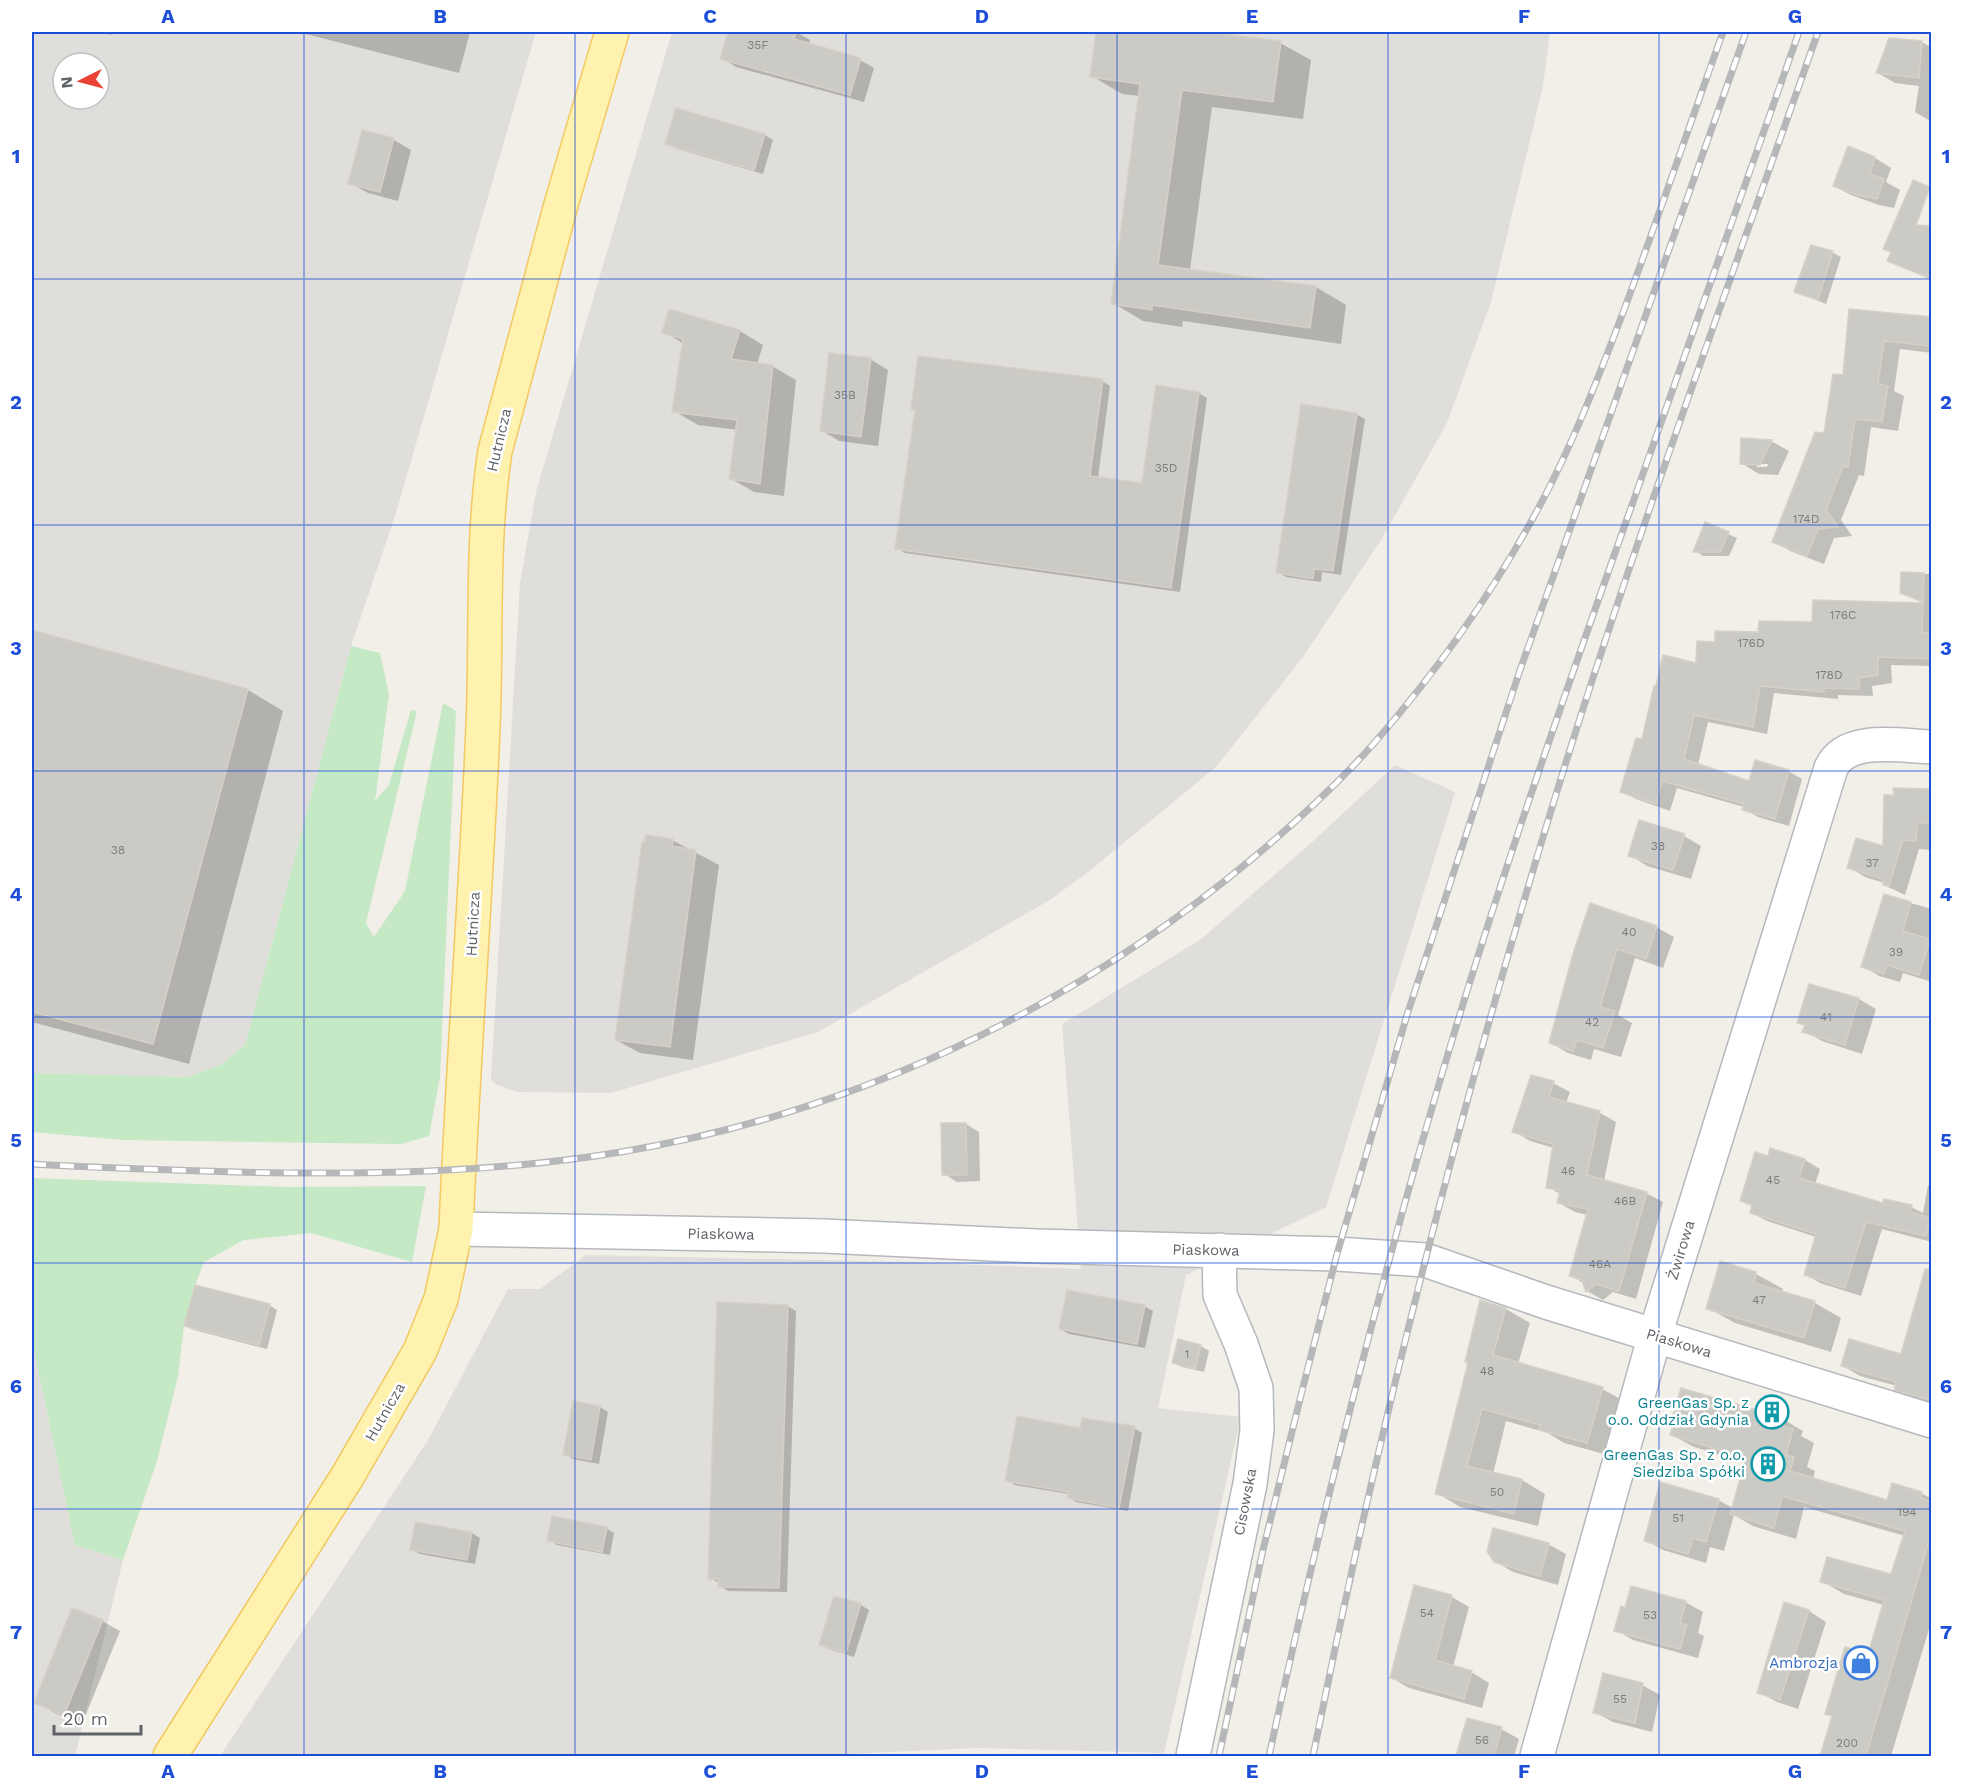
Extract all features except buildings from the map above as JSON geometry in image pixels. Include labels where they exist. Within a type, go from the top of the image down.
[{"type":"main road","name":"Hutnicza","points":[[170,1756],[347,1477],[420,1351],[441,1299],[456,1229],[483,724],[484,613],[490,486],[495,451],[562,201],[612,32]]},
{"type":"street","name":"Żwirowa","points":[[1537,1756],[1655,1335],[1831,768],[1835,759],[1845,752],[1862,746],[1932,747]]},
{"type":"street","name":"Piaskowa","points":[[456,1229],[825,1236],[1036,1246],[1336,1254],[1425,1260],[1546,1302],[1932,1421]]},
{"type":"street","name":"Cisowska","points":[[1193,1756],[1250,1484],[1257,1430],[1256,1388],[1241,1344],[1220,1295],[1218,1250]]},
{"type":"shaded area","points":[[32,32],[536,32],[395,516],[351,646],[245,1045],[222,1064],[188,1077],[32,1073]]},
{"type":"shaded area","points":[[672,32],[1550,32],[1543,86],[1491,302],[1447,423],[1381,540],[1303,657],[1216,767],[1092,869],[1050,900],[818,1032],[611,1093],[517,1092],[495,1084],[491,1080],[520,583],[536,492]]},
{"type":"shaded area","points":[[1395,765],[1455,792],[1326,1207],[1186,1275],[1158,1408],[1241,1417],[1164,1753],[978,1748],[803,1756],[220,1756],[428,1440],[508,1289],[540,1289],[586,1255],[906,1262],[1081,1269],[1062,1024],[1200,940],[1311,843]]},
{"type":"shaded area","points":[[32,1341],[75,1544],[123,1560],[75,1756],[32,1756]]},
{"type":"green space","points":[[351,646],[380,653],[389,694],[375,801],[389,785],[411,710],[417,711],[366,923],[374,937],[405,891],[443,703],[456,711],[440,1077],[429,1136],[401,1144],[123,1140],[32,1132],[32,1073],[188,1077],[222,1064],[245,1045]]},
{"type":"green space","points":[[32,1178],[288,1187],[426,1186],[412,1262],[311,1233],[244,1240],[204,1262],[184,1326],[178,1376],[157,1461],[123,1560],[75,1545],[32,1341]]},
{"type":"railway","points":[[32,1164],[236,1172],[381,1173],[525,1164],[621,1152],[708,1134],[793,1111],[876,1082],[956,1047],[1035,1007],[1111,962],[1183,912],[1253,858],[1332,787],[1362,757],[1398,715],[1480,606],[1533,518],[1582,416],[1624,310],[1723,32]]},
{"type":"railway","points":[[1219,1756],[1263,1550],[1303,1387],[1337,1254],[1407,1015],[1519,673],[1746,32]]},
{"type":"railway","points":[[1269,1756],[1310,1573],[1355,1390],[1403,1208],[1456,1027],[1560,709],[1799,32]]},
{"type":"railway","points":[[1313,1756],[1394,1385],[1457,1140],[1525,896],[1623,588],[1818,32]]},
{"type":"place","name":"GreenGas Sp. z o.o. Oddział Gdynia","points":[[1772,1412]]},
{"type":"place","name":"GreenGas Sp. z o.o. Siedziba Spółki","points":[[1768,1464]]},
{"type":"place","name":"Ambrozja","points":[[1861,1663]]}]
